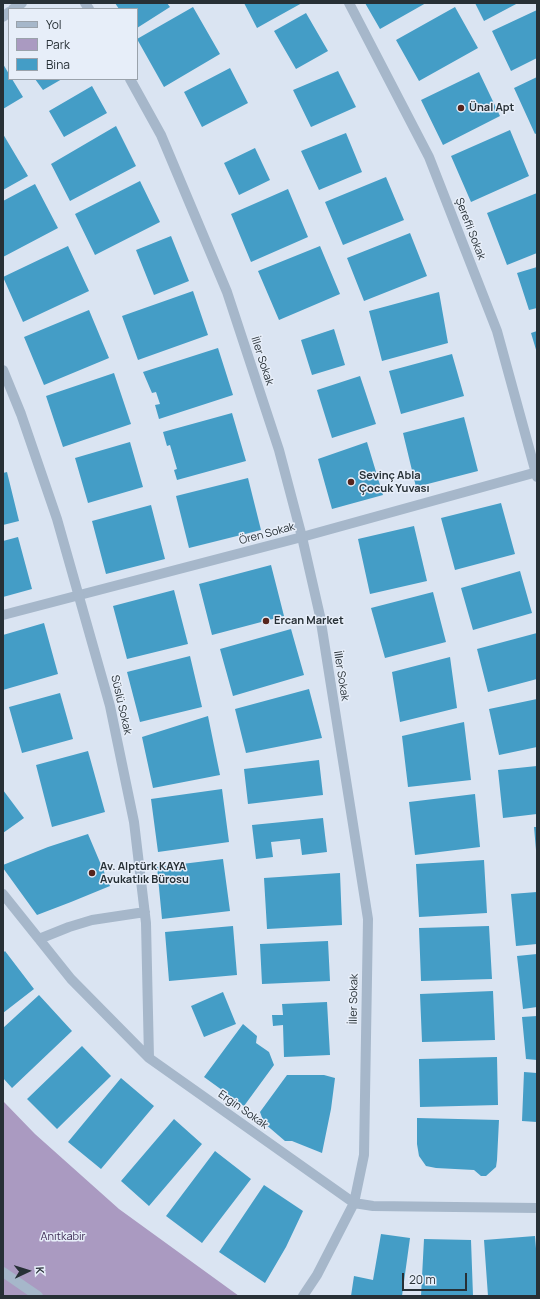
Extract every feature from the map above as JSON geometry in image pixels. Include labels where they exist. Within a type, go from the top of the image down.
[{"type":"street","name":"Şerefli Sokak","points":[[349,3],[429,157],[497,331],[537,474]]},
{"type":"street","name":"İller Sokak","points":[[131,80],[161,135],[227,292],[279,450],[302,537],[320,616],[368,919],[364,1155],[354,1203],[316,1275],[303,1296]]},
{"type":"street","name":"Süslü Sokak","points":[[3,370],[21,414],[57,519],[110,706],[132,814],[145,912],[150,1058]]},
{"type":"street","name":"Ören Sokak","points":[[3,615],[537,474]]},
{"type":"street","name":"Ergin Sokak","points":[[3,894],[70,979],[150,1058],[354,1203],[373,1206],[537,1208]]},
{"type":"street","points":[[38,939],[92,920],[145,912]]},
{"type":"street","points":[[3,1272],[38,1296]]},
{"type":"green space","name":"Anıtkabir","points":[[3,1101],[35,1134],[119,1209],[239,1296],[3,1296]]},
{"type":"building","points":[[115,3],[167,3],[170,7],[138,27],[138,8],[118,8]]},
{"type":"building","points":[[244,3],[302,3],[257,28]]},
{"type":"building","points":[[365,3],[426,3],[380,29]]},
{"type":"building","points":[[475,3],[518,3],[484,21]]},
{"type":"building","points":[[193,7],[220,54],[164,87],[138,38]]},
{"type":"building","points":[[455,7],[478,48],[419,81],[396,40]]},
{"type":"building","points":[[537,10],[537,58],[511,71],[492,31]]},
{"type":"building","points":[[306,13],[328,51],[296,69],[274,31]]},
{"type":"building","points":[[3,64],[8,72],[8,80],[13,80],[23,97],[3,109]]},
{"type":"building","points":[[230,68],[248,103],[202,127],[184,92]]},
{"type":"building","points":[[338,71],[356,107],[311,127],[293,90]]},
{"type":"building","name":"Ünal Apt","points":[[479,72],[500,116],[443,145],[421,100]]},
{"type":"building","points":[[537,77],[537,133],[535,134],[514,88]]},
{"type":"building","points":[[36,80],[60,80],[43,90]]},
{"type":"building","points":[[92,86],[107,113],[64,137],[49,111]]},
{"type":"building","points":[[116,126],[136,166],[70,201],[51,164]]},
{"type":"building","points":[[510,130],[529,176],[471,202],[451,156]]},
{"type":"building","points":[[346,133],[362,172],[319,190],[301,151]]},
{"type":"building","points":[[3,134],[28,176],[3,190]]},
{"type":"building","points":[[255,148],[270,180],[239,195],[224,163]]},
{"type":"building","points":[[386,177],[404,220],[343,245],[325,202]]},
{"type":"building","points":[[140,181],[160,222],[95,255],[75,214]]},
{"type":"building","points":[[35,184],[58,228],[3,257],[3,201]]},
{"type":"building","points":[[288,189],[308,237],[251,262],[231,214]]},
{"type":"building","points":[[537,193],[537,253],[507,265],[487,213]]},
{"type":"building","points":[[410,233],[427,276],[364,301],[347,258]]},
{"type":"building","points":[[171,236],[189,281],[154,295],[136,250]]},
{"type":"building","points":[[68,246],[89,291],[23,322],[3,277]]},
{"type":"building","points":[[320,246],[340,294],[279,320],[258,271]]},
{"type":"building","points":[[537,267],[537,308],[529,310],[517,273]]},
{"type":"building","points":[[193,291],[208,335],[138,360],[122,316]]},
{"type":"building","points":[[439,292],[448,343],[382,361],[369,311]]},
{"type":"building","points":[[89,310],[109,358],[44,385],[24,337]]},
{"type":"building","points":[[334,329],[345,365],[312,375],[301,340]]},
{"type":"building","points":[[537,331],[537,353],[531,333]]},
{"type":"building","points":[[218,348],[233,395],[159,419],[155,405],[160,404],[156,392],[152,393],[143,372]]},
{"type":"building","points":[[452,354],[464,396],[401,414],[389,371]]},
{"type":"building","points":[[114,373],[131,424],[63,447],[46,396]]},
{"type":"building","points":[[360,376],[376,424],[332,438],[317,390]]},
{"type":"building","points":[[232,413],[246,461],[177,480],[174,470],[177,469],[170,445],[167,446],[163,432]]},
{"type":"building","points":[[464,417],[478,471],[416,487],[403,433]]},
{"type":"building","points":[[130,442],[143,487],[88,503],[75,458]]},
{"type":"building","points":[[367,442],[383,495],[332,509],[318,459]]},
{"type":"building","points":[[7,472],[19,521],[3,525],[3,473]]},
{"type":"building","points":[[248,478],[261,530],[189,548],[176,496]]},
{"type":"building","points":[[501,503],[515,554],[455,570],[441,518]]},
{"type":"building","points":[[151,505],[165,559],[106,574],[92,521]]},
{"type":"building","points":[[414,526],[427,581],[370,594],[358,539]]},
{"type":"building","points":[[18,537],[32,589],[3,597],[3,541]]},
{"type":"building","points":[[271,565],[284,616],[212,635],[199,584]]},
{"type":"building","points":[[520,571],[532,613],[473,630],[461,588]]},
{"type":"building","points":[[174,590],[188,644],[127,659],[113,606]]},
{"type":"building","points":[[433,592],[446,642],[385,658],[371,608]]},
{"type":"building","points":[[44,623],[58,674],[3,690],[3,635]]},
{"type":"building","points":[[291,629],[304,675],[233,696],[220,649]]},
{"type":"building","points":[[537,633],[537,679],[488,692],[477,649]]},
{"type":"building","points":[[190,656],[202,707],[140,722],[127,672]]},
{"type":"building","points":[[450,657],[457,708],[400,722],[392,672]]},
{"type":"building","points":[[309,689],[322,738],[246,753],[235,709]]},
{"type":"building","points":[[60,693],[73,739],[22,753],[9,707]]},
{"type":"building","points":[[537,699],[537,747],[499,755],[489,709]]},
{"type":"building","points":[[208,716],[220,775],[153,788],[142,737]]},
{"type":"building","points":[[464,722],[471,780],[408,787],[402,736]]},
{"type":"building","points":[[88,751],[105,812],[52,827],[36,765]]},
{"type":"building","points":[[319,760],[323,795],[248,804],[244,769]]},
{"type":"building","points":[[537,766],[537,814],[503,818],[498,770]]},
{"type":"building","points":[[222,789],[229,842],[158,852],[151,799]]},
{"type":"building","points":[[3,790],[24,818],[3,833]]},
{"type":"building","points":[[475,794],[480,847],[415,855],[409,802]]},
{"type":"building","points":[[323,818],[327,852],[302,855],[300,839],[271,842],[273,857],[256,859],[252,825]]},
{"type":"building","points":[[534,827],[537,827],[537,850],[536,850]]},
{"type":"building","points":[[88,834],[110,886],[37,915],[3,868],[3,865],[48,847]]},
{"type":"building","points":[[223,859],[230,911],[162,919],[157,867]]},
{"type":"building","points":[[484,860],[487,913],[419,917],[416,864]]},
{"type":"building","points":[[340,873],[342,925],[267,929],[264,878]]},
{"type":"building","points":[[537,892],[537,944],[516,946],[511,894]]},
{"type":"building","points":[[233,926],[237,975],[169,981],[165,932]]},
{"type":"building","points":[[489,926],[492,979],[421,981],[419,928]]},
{"type":"building","points":[[328,941],[330,981],[262,984],[260,944]]},
{"type":"building","points":[[5,951],[34,989],[3,1013],[3,953]]},
{"type":"building","points":[[537,954],[537,1007],[523,1009],[517,956]]},
{"type":"building","points":[[493,991],[495,1040],[422,1042],[420,994]]},
{"type":"building","points":[[223,992],[236,1024],[204,1037],[191,1006]]},
{"type":"building","points":[[39,995],[72,1031],[12,1088],[3,1078],[3,1028]]},
{"type":"building","points":[[327,1002],[330,1055],[284,1057],[283,1025],[273,1026],[272,1015],[283,1015],[282,1004]]},
{"type":"building","points":[[537,1016],[537,1060],[526,1059],[522,1017]]},
{"type":"building","points":[[243,1024],[257,1036],[256,1043],[269,1052],[274,1065],[244,1106],[204,1077]]},
{"type":"building","points":[[82,1046],[111,1076],[57,1129],[27,1099]]},
{"type":"building","points":[[497,1057],[498,1105],[420,1107],[419,1059]]},
{"type":"building","points":[[524,1072],[537,1073],[537,1122],[522,1121]]},
{"type":"building","points":[[287,1075],[324,1075],[335,1078],[331,1109],[322,1153],[292,1141],[285,1141],[264,1123],[260,1112]]},
{"type":"building","points":[[121,1078],[154,1106],[101,1169],[68,1142]]},
{"type":"building","points":[[417,1118],[499,1120],[496,1167],[486,1176],[481,1176],[474,1170],[426,1166],[419,1156],[417,1144]]},
{"type":"building","points":[[174,1119],[202,1144],[149,1206],[121,1181]]},
{"type":"building","points":[[215,1151],[251,1179],[202,1243],[166,1216]]},
{"type":"building","points":[[264,1185],[303,1211],[286,1247],[265,1283],[219,1252]]},
{"type":"building","points":[[381,1234],[410,1238],[402,1296],[351,1296],[354,1276],[373,1280]]},
{"type":"building","points":[[535,1236],[537,1296],[488,1296],[484,1240]]},
{"type":"building","points":[[424,1239],[471,1240],[473,1296],[421,1296]]},
{"type":"place","name":"Ünal Apt","points":[[461,108]]},
{"type":"place","name":"Sevinç Abla Çocuk Yuvası","points":[[351,482]]},
{"type":"place","name":"Ercan Market","points":[[266,621]]},
{"type":"place","name":"Av. Alptürk KAYA Avukatlık Bürosu","points":[[92,873]]}]
